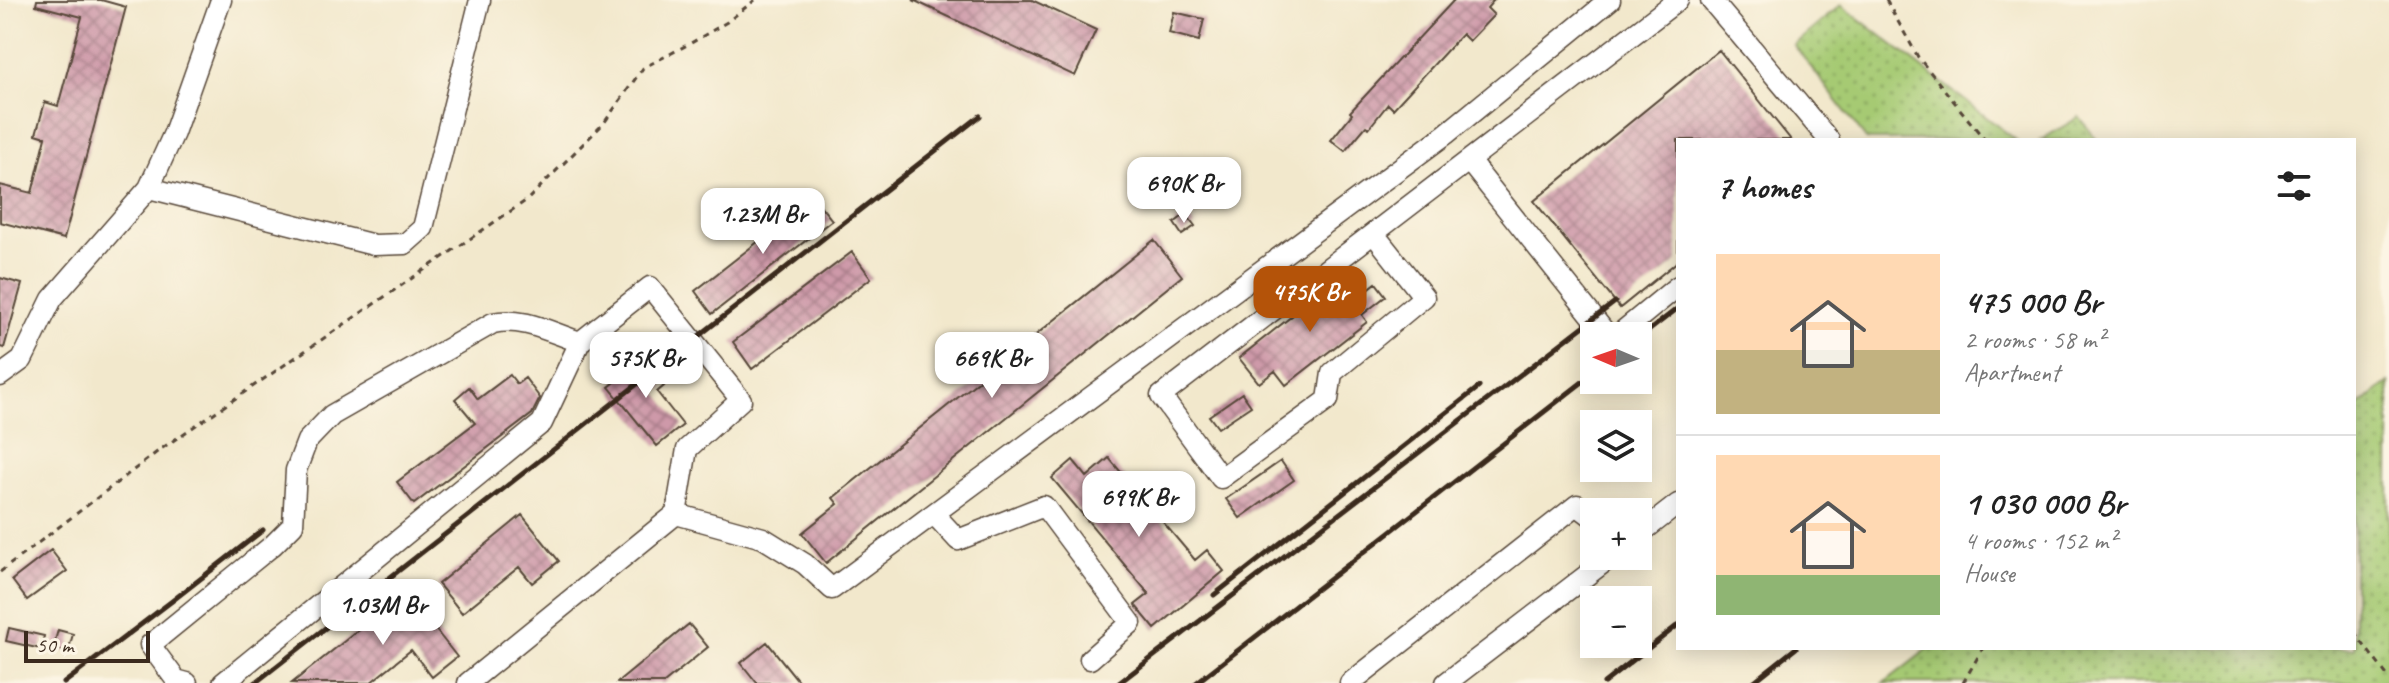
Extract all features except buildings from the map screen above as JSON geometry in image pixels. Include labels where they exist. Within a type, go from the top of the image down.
[{"type":"lane","points":[[0,376],[22,360],[52,299],[149,188],[174,133],[221,0]]},
{"type":"lane","points":[[149,188],[374,245],[405,244],[423,228],[480,0]]},
{"type":"lane","points":[[676,514],[763,538],[805,564],[832,589],[1446,134],[1610,0]]},
{"type":"lane","points":[[1374,234],[1424,297],[1332,373],[1328,400],[1221,478],[1161,396],[1678,0]]},
{"type":"lane","points":[[1711,0],[1827,138]]},
{"type":"lane","points":[[1469,161],[1597,322]]},
{"type":"lane","points":[[223,683],[542,423],[580,342],[650,287],[741,400],[687,449],[676,514],[468,683]]},
{"type":"lane","points":[[1634,322],[1676,288]]},
{"type":"lane","points":[[187,683],[176,680],[150,645],[273,545],[293,525],[296,470],[307,441],[332,415],[493,323],[507,319],[522,322],[580,342]]},
{"type":"lane","points":[[1350,683],[1577,505],[1580,507]]},
{"type":"lane","points":[[934,514],[958,540],[1044,506],[1131,623],[1090,659]]},
{"type":"lane","points":[[1652,524],[1676,506]]},
{"type":"lane","points":[[1446,683],[1594,570]]},
{"type":"path","points":[[0,572],[161,449],[527,200],[604,123],[643,68],[703,36],[755,0]]},
{"type":"path","points":[[1886,0],[1918,57],[1983,138]]},
{"type":"path","points":[[2356,635],[2389,678]]},
{"type":"path","points":[[1963,683],[1982,650]]},
{"type":"green space","points":[[1841,5],[2013,138],[1865,138],[1794,45]]},
{"type":"green space","points":[[2079,117],[2095,138],[2044,138]]},
{"type":"green space","points":[[2389,382],[2389,683],[1884,683],[1926,650],[2356,650],[2356,407]]},
{"type":"railway","points":[[255,683],[980,116]]},
{"type":"railway","points":[[1119,683],[1615,302]]},
{"type":"railway","points":[[1652,328],[1676,310]]},
{"type":"railway","points":[[1196,683],[1580,384]]},
{"type":"railway","points":[[1214,595],[1479,387]]},
{"type":"railway","points":[[64,683],[263,530]]},
{"type":"railway","points":[[1604,683],[1676,627]]},
{"type":"railway","points":[[1752,683],[1793,650]]}]
